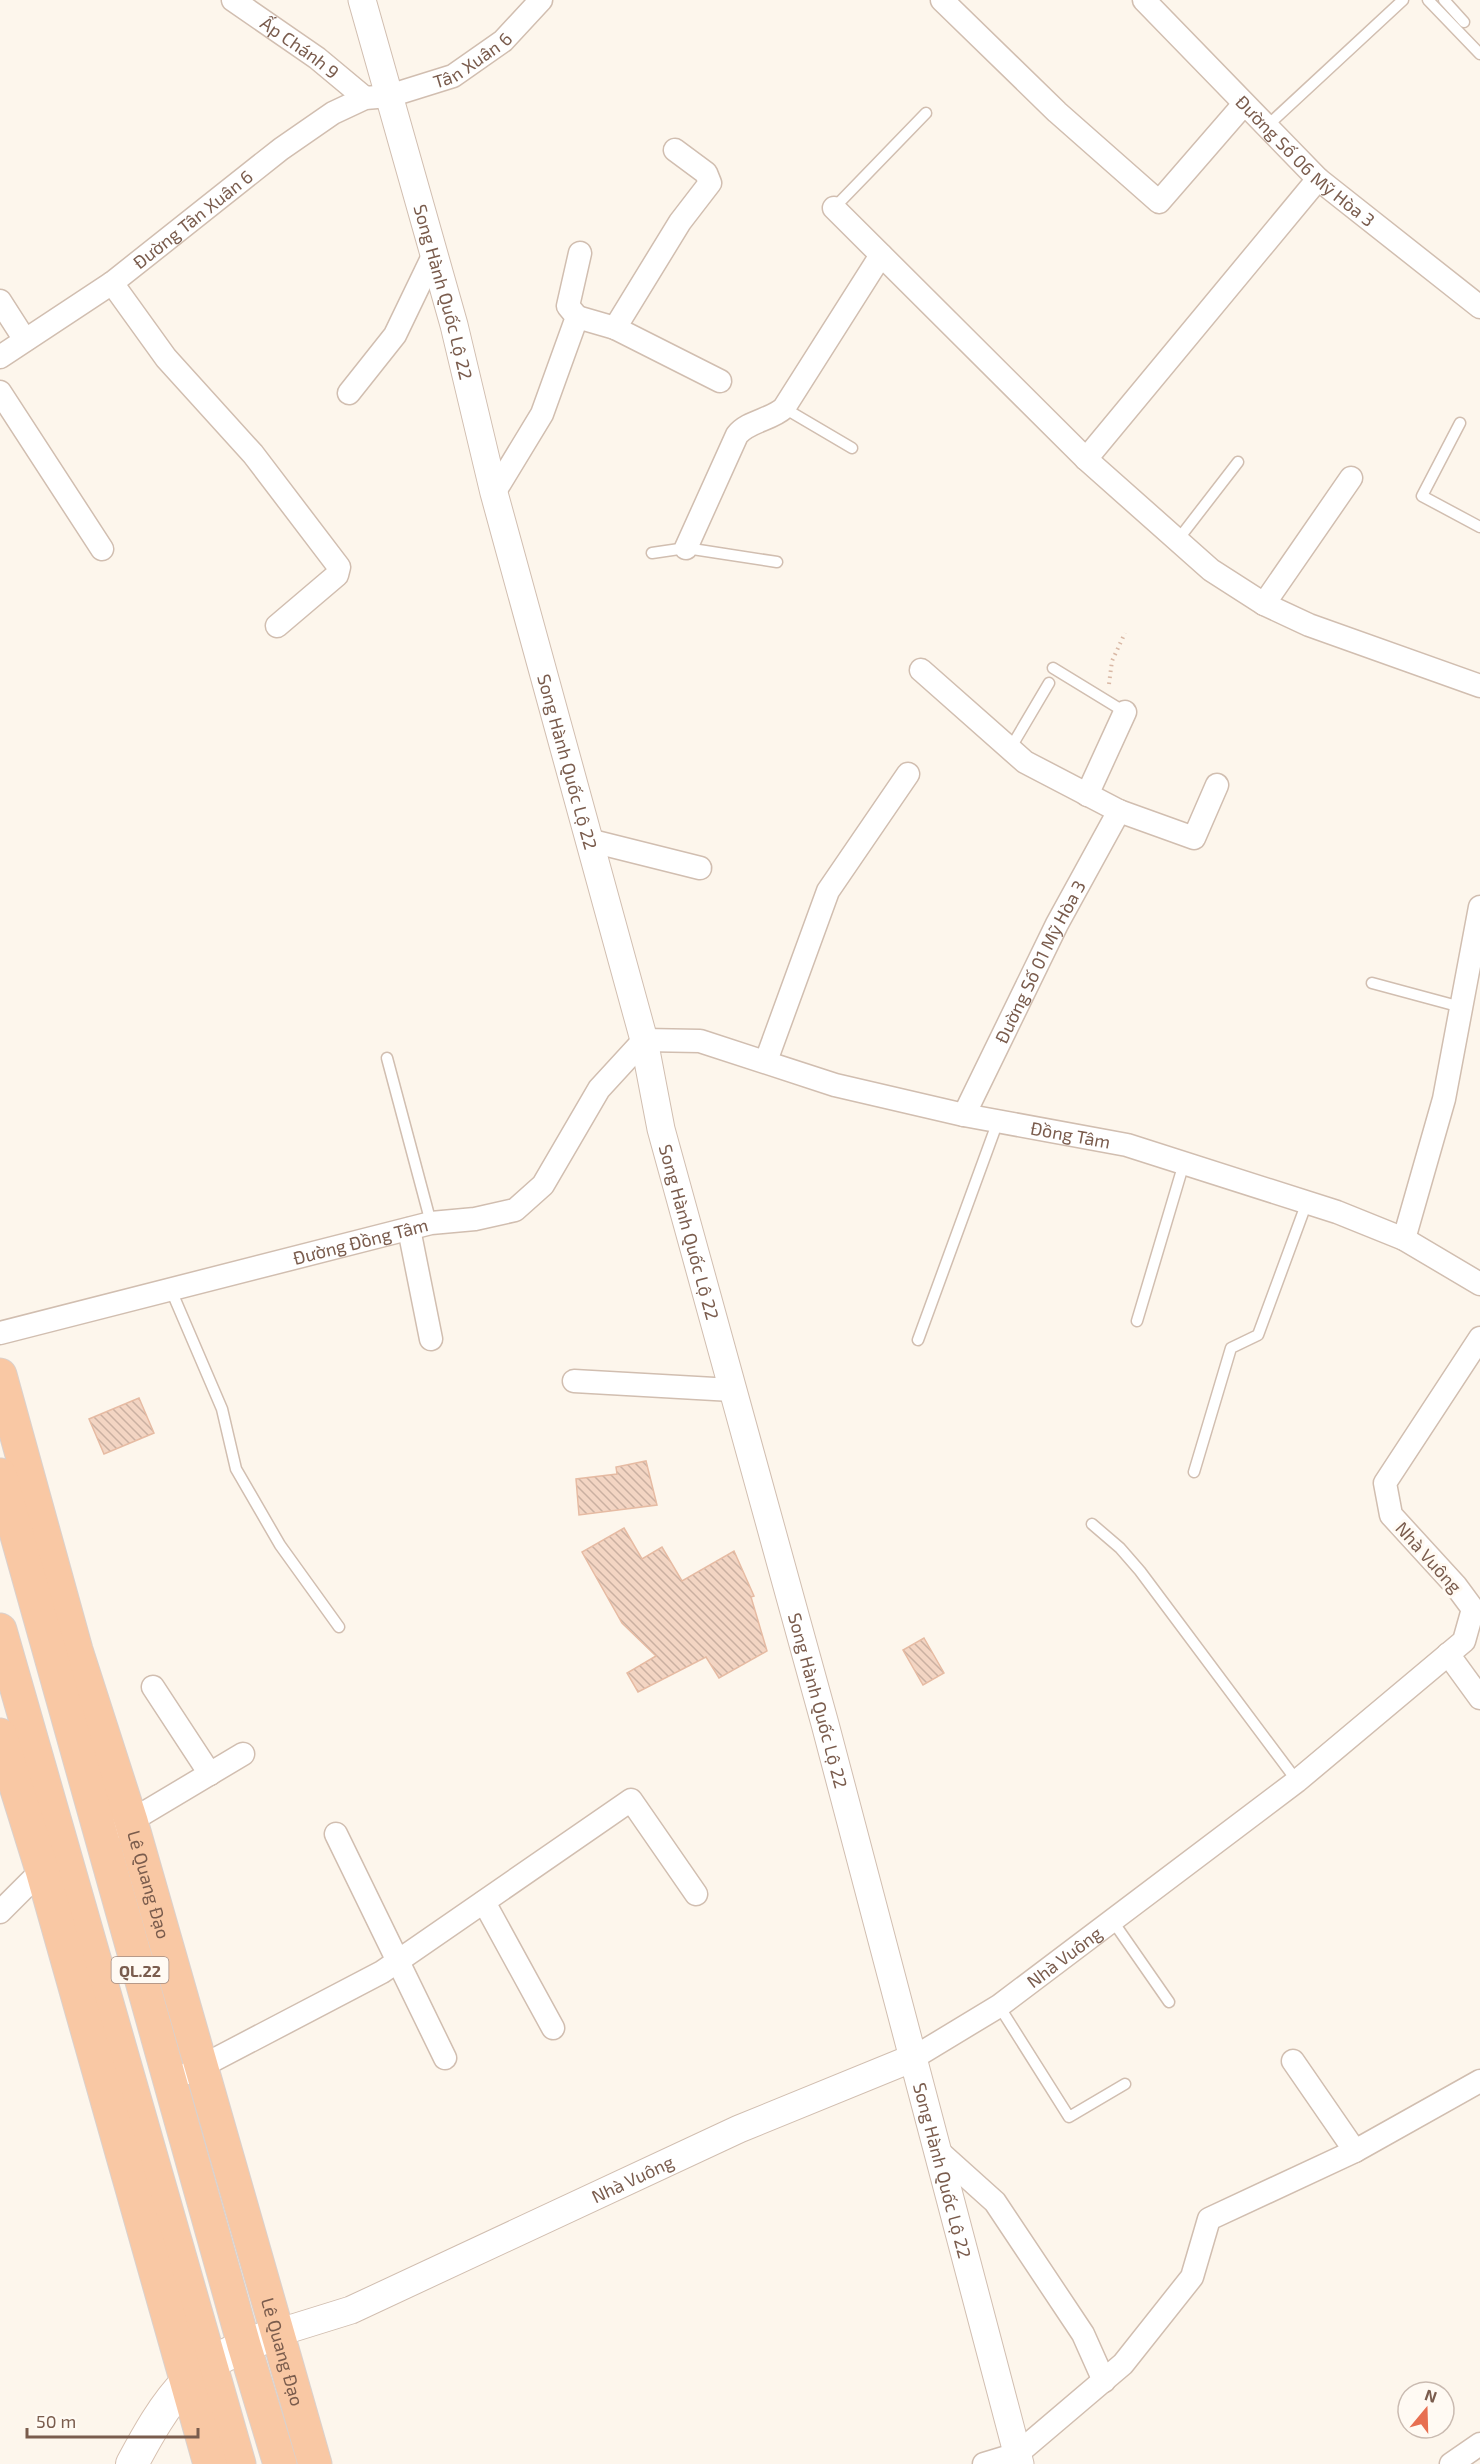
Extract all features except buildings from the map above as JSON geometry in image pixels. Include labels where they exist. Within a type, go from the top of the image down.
[{"type":"highway","name":"Lê Quang Đạo","points":[[0,1375],[76,1650],[131,1821],[315,2464]]},
{"type":"highway","name":"Lê Quang Đạo","points":[[0,1475],[244,2345],[280,2464]]},
{"type":"highway","name":"QL.22","points":[[0,1630],[198,2374],[209,2464]]},
{"type":"highway","name":"QL.22","points":[[0,1735],[198,2374],[239,2464]]},
{"type":"main road","points":[[132,2464],[148,2435],[198,2374],[244,2345],[277,2333]]},
{"type":"street","name":"Ấp Chánh 9","points":[[233,0],[377,97]]},
{"type":"street","name":"Song Hành Quốc Lộ 22","points":[[362,0],[377,97],[433,256],[454,325],[494,494],[644,1040],[661,1129],[828,1736],[1019,2459]]},
{"type":"street","name":"Tân Xuân 6","points":[[377,97],[453,76],[503,41],[541,0]]},
{"type":"street","points":[[942,0],[1057,112],[1159,202],[1244,104]]},
{"type":"street","name":"Đường Số 06 Mỹ Hòa 3","points":[[1144,0],[1318,178],[1480,307]]},
{"type":"street","name":"Đường Tân Xuân 6","points":[[0,357],[112,283],[280,149],[333,113],[377,97]]},
{"type":"street","points":[[615,328],[680,222],[710,183],[706,173],[675,150]]},
{"type":"street","points":[[1086,459],[1318,178]]},
{"type":"street","points":[[834,208],[1086,459],[1211,570],[1264,604],[1309,626],[1480,686]]},
{"type":"street","points":[[580,253],[568,306],[577,317],[615,328],[720,381]]},
{"type":"street","points":[[686,548],[740,431],[775,417],[784,408],[881,255]]},
{"type":"street","points":[[349,393],[395,335],[433,256]]},
{"type":"street","points":[[112,283],[166,358],[254,454],[339,567],[337,575],[277,626]]},
{"type":"street","points":[[0,302],[25,340]]},
{"type":"street","points":[[494,494],[542,414],[577,317]]},
{"type":"street","points":[[0,392],[102,549]]},
{"type":"street","points":[[1264,604],[1351,478]]},
{"type":"street","points":[[921,670],[1024,762],[1119,811],[1194,838],[1217,785]]},
{"type":"street","points":[[1087,795],[1125,712]]},
{"type":"street","points":[[766,1061],[828,891],[908,774]]},
{"type":"street","name":"Đường Số 01 Mỹ Hòa 3","points":[[964,1115],[1057,924],[1119,811]]},
{"type":"street","points":[[588,840],[700,868]]},
{"type":"street","points":[[1404,1239],[1444,1099],[1461,1007],[1475,961],[1479,913]]},
{"type":"street","name":"Đồng Tâm","points":[[644,1040],[700,1041],[835,1084],[964,1115],[1127,1144],[1307,1202],[1404,1239],[1480,1284]]},
{"type":"street","name":"Đường Đồng Tâm","points":[[0,1334],[431,1223],[475,1219],[515,1210],[543,1185],[599,1089],[644,1040]]},
{"type":"street","points":[[409,1229],[431,1339]]},
{"type":"street","name":"Nhà Vuông","points":[[277,2333],[351,2310],[740,2129],[913,2058],[999,2006],[1297,1781],[1464,1641],[1473,1609],[1456,1586],[1391,1515],[1385,1483],[1480,1338]]},
{"type":"street","points":[[574,1381],[732,1390]]},
{"type":"street","points":[[1448,1654],[1480,1698]]},
{"type":"street","points":[[153,1687],[210,1774]]},
{"type":"street","points":[[103,1838],[243,1754]]},
{"type":"street","points":[[172,2082],[397,1962],[631,1800],[696,1894]]},
{"type":"street","points":[[336,1834],[445,2058]]},
{"type":"street","points":[[0,1912],[42,1870]]},
{"type":"street","points":[[484,1902],[553,2028]]},
{"type":"street","points":[[1293,2061],[1355,2151]]},
{"type":"street","points":[[984,2464],[1019,2459],[1124,2364],[1192,2277],[1209,2219],[1355,2151],[1480,2081]]},
{"type":"street","points":[[936,2149],[995,2202],[1083,2334],[1104,2381]]},
{"type":"street","points":[[1451,2464],[1480,2444]]},
{"type":"lane","points":[[1266,126],[1403,0]]},
{"type":"lane","points":[[1428,0],[1480,54]]},
{"type":"lane","points":[[1443,0],[1464,22]]},
{"type":"lane","points":[[834,208],[926,113]]},
{"type":"lane","points":[[784,408],[852,448]]},
{"type":"lane","points":[[1460,423],[1422,496],[1480,527]]},
{"type":"lane","points":[[1177,542],[1238,462]]},
{"type":"lane","points":[[652,553],[686,548],[777,562]]},
{"type":"lane","points":[[1053,668],[1125,712]]},
{"type":"lane","points":[[1010,750],[1049,683]]},
{"type":"lane","points":[[1372,983],[1461,1007]]},
{"type":"lane","points":[[387,1058],[431,1223]]},
{"type":"lane","points":[[918,1340],[998,1121]]},
{"type":"lane","points":[[1137,1321],[1184,1163]]},
{"type":"lane","points":[[1194,1472],[1231,1348],[1258,1335],[1307,1202]]},
{"type":"lane","points":[[171,1290],[222,1409],[236,1468],[280,1545],[339,1628]]},
{"type":"lane","points":[[1092,1524],[1120,1548],[1140,1571],[1297,1781]]},
{"type":"lane","points":[[1112,1920],[1168,2002]]},
{"type":"lane","points":[[999,2006],[1069,2117],[1125,2084]]},
{"type":"path","points":[[1125,633],[1112,661],[1109,686],[1125,712]]}]
